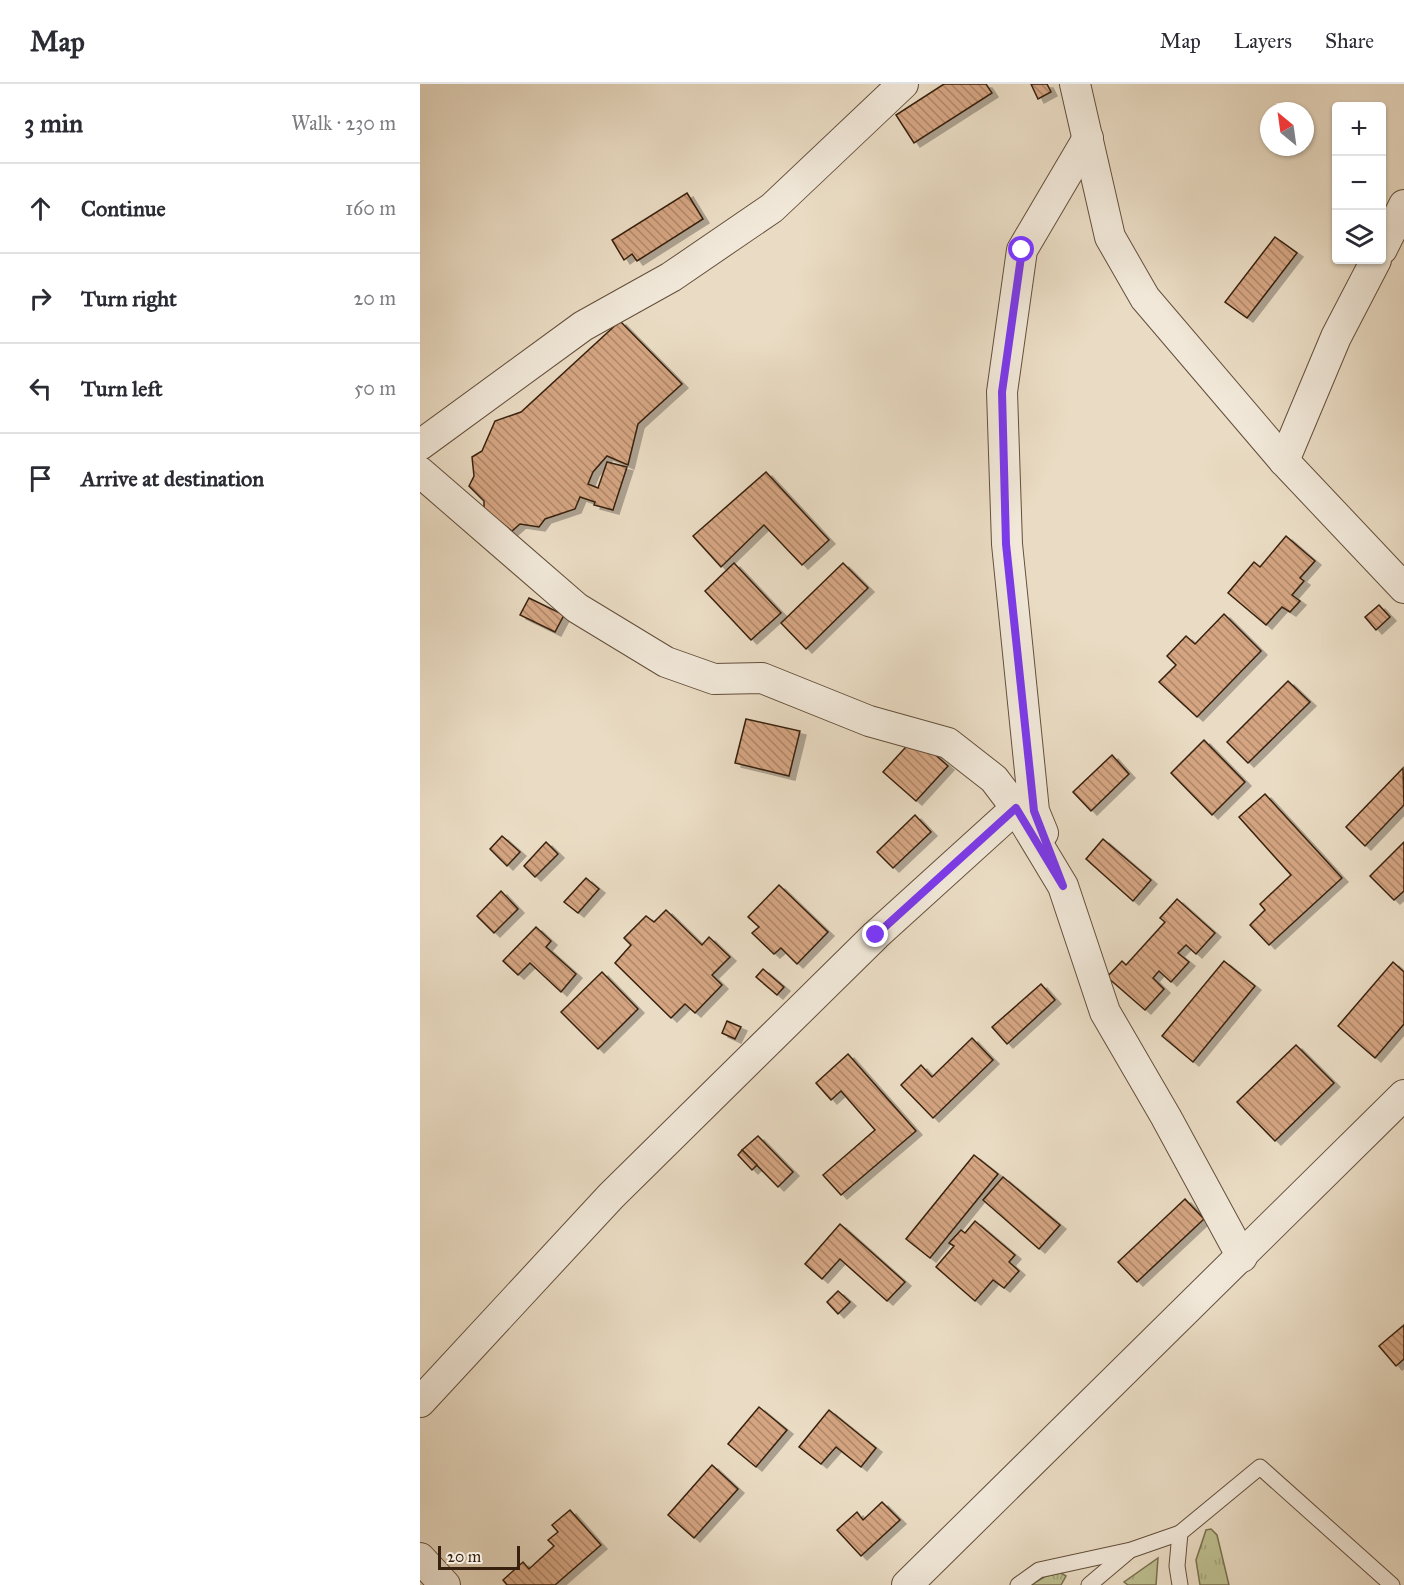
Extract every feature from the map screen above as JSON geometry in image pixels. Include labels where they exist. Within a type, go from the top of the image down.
[{"type":"street","points":[[420,445],[583,326],[672,277],[772,208],[903,84]]},
{"type":"street","points":[[1077,85],[1110,237],[1145,298],[1284,461],[1404,588]]},
{"type":"street","points":[[1088,138],[1022,250],[1002,392],[1006,544],[1034,811],[1063,886],[1104,1012],[1166,1117],[1242,1257]]},
{"type":"street","points":[[1386,241],[1404,205]]},
{"type":"street","points":[[1284,461],[1336,337],[1374,264]]},
{"type":"street","points":[[420,472],[577,608],[666,662],[714,679],[762,678],[869,721],[948,743],[994,779],[1016,808],[1063,886]]},
{"type":"street","points":[[420,1402],[619,1188],[876,935],[1016,808]]},
{"type":"street","points":[[907,1585],[1404,1095]]},
{"type":"street","points":[[420,1558],[446,1585]]},
{"type":"lane","points":[[1018,1585],[1039,1570],[1131,1550],[1180,1533],[1260,1467],[1392,1585]]},
{"type":"lane","points":[[1180,1533],[1177,1566],[1180,1585]]},
{"type":"lane","points":[[1089,1585],[1131,1550]]},
{"type":"green space","points":[[1211,1529],[1217,1535],[1229,1585],[1200,1585],[1196,1560],[1206,1530]]},
{"type":"green space","points":[[1158,1558],[1156,1585],[1128,1585],[1124,1582]]},
{"type":"green space","points":[[1061,1573],[1066,1576],[1061,1585],[1031,1585],[1046,1576]]},
{"type":"building","points":[[944,84],[986,84],[992,93],[914,143],[896,115]]},
{"type":"building","points":[[1031,84],[1047,84],[1051,92],[1038,99]]},
{"type":"building","points":[[687,193],[703,219],[637,261],[632,254],[624,260],[612,240]]},
{"type":"building","points":[[1275,237],[1297,253],[1247,318],[1225,302]]},
{"type":"building","points":[[620,321],[682,384],[638,424],[628,465],[607,456],[593,472],[588,484],[598,488],[607,462],[627,467],[613,510],[594,505],[595,502],[580,497],[575,509],[545,519],[539,527],[520,524],[512,531],[484,509],[484,501],[469,486],[474,476],[472,457],[482,451],[495,421],[521,412]]},
{"type":"building","points":[[766,472],[829,540],[802,565],[764,525],[721,567],[693,536]]},
{"type":"building","points":[[1286,536],[1315,561],[1300,578],[1304,581],[1292,595],[1300,601],[1290,612],[1282,607],[1266,625],[1228,593],[1254,562],[1260,567]]},
{"type":"building","points":[[734,563],[781,613],[751,640],[705,591]]},
{"type":"building","points":[[843,563],[868,588],[806,649],[781,623]]},
{"type":"building","points":[[529,598],[564,615],[555,632],[520,615]]},
{"type":"building","points":[[1379,605],[1390,617],[1376,630],[1365,617]]},
{"type":"building","points":[[1224,614],[1261,651],[1197,717],[1159,682],[1176,665],[1167,656],[1186,636],[1195,644]]},
{"type":"building","points":[[1288,681],[1310,702],[1248,763],[1227,742]]},
{"type":"building","points":[[746,719],[800,731],[789,776],[735,763]]},
{"type":"building","points":[[915,737],[948,766],[916,801],[883,772]]},
{"type":"building","points":[[1204,740],[1245,782],[1212,815],[1171,773]]},
{"type":"building","points":[[1112,755],[1129,774],[1091,811],[1073,792]]},
{"type":"building","points":[[1403,768],[1404,805],[1365,846],[1346,827]]},
{"type":"building","points":[[1265,794],[1342,878],[1269,945],[1250,925],[1265,910],[1260,904],[1291,875],[1239,817]]},
{"type":"building","points":[[915,815],[931,832],[893,868],[877,852]]},
{"type":"building","points":[[502,836],[520,852],[507,866],[490,849]]},
{"type":"building","points":[[1103,839],[1151,880],[1133,901],[1086,859]]},
{"type":"building","points":[[546,842],[558,854],[535,877],[524,866]]},
{"type":"building","points":[[1404,842],[1404,891],[1394,900],[1370,876]]},
{"type":"building","points":[[586,878],[599,889],[578,913],[564,902]]},
{"type":"building","points":[[779,885],[828,932],[797,964],[781,948],[774,954],[752,933],[759,927],[748,917]]},
{"type":"building","points":[[501,891],[518,909],[494,933],[477,916]]},
{"type":"building","points":[[1177,899],[1215,933],[1196,954],[1186,945],[1178,953],[1189,962],[1171,982],[1159,971],[1153,978],[1164,989],[1145,1010],[1107,977],[1122,961],[1126,965],[1165,922],[1160,918]]},
{"type":"building","points":[[666,910],[702,945],[709,937],[730,957],[712,975],[722,985],[695,1013],[685,1004],[671,1018],[615,963],[631,945],[624,938],[646,916],[654,922]]},
{"type":"building","points":[[536,927],[551,941],[546,947],[576,974],[561,992],[530,963],[518,975],[503,961]]},
{"type":"building","points":[[1224,961],[1255,986],[1193,1062],[1162,1036]]},
{"type":"building","points":[[1393,962],[1404,972],[1404,1024],[1375,1058],[1338,1026]]},
{"type":"building","points":[[763,969],[784,987],[777,995],[756,977]]},
{"type":"building","points":[[602,972],[638,1009],[598,1049],[561,1012]]},
{"type":"building","points":[[1041,984],[1055,1000],[1007,1044],[992,1027]]},
{"type":"building","points":[[727,1021],[741,1027],[735,1039],[722,1033]]},
{"type":"building","points":[[972,1038],[993,1060],[933,1118],[901,1085],[921,1065],[932,1077]]},
{"type":"building","points":[[1296,1045],[1334,1083],[1275,1141],[1237,1102]]},
{"type":"building","points":[[848,1054],[916,1131],[841,1195],[823,1175],[875,1130],[841,1091],[831,1100],[816,1083]]},
{"type":"building","points":[[758,1136],[793,1172],[778,1187],[742,1150]]},
{"type":"building","points":[[742,1150],[757,1165],[752,1170],[738,1155]]},
{"type":"building","points":[[974,1155],[998,1174],[930,1258],[906,1239]]},
{"type":"building","points":[[1003,1177],[1060,1225],[1039,1249],[983,1200]]},
{"type":"building","points":[[1185,1199],[1204,1219],[1137,1282],[1118,1262]]},
{"type":"building","points":[[975,1221],[1015,1255],[1009,1262],[1019,1271],[1004,1288],[993,1280],[975,1301],[936,1267],[954,1246],[949,1243],[961,1230],[965,1233]]},
{"type":"building","points":[[840,1224],[905,1282],[887,1301],[840,1259],[822,1279],[805,1264]]},
{"type":"building","points":[[838,1291],[850,1302],[838,1314],[827,1302]]},
{"type":"building","points":[[1404,1325],[1404,1359],[1396,1366],[1379,1346]]},
{"type":"building","points":[[759,1407],[787,1430],[756,1467],[728,1444]]},
{"type":"building","points":[[829,1410],[876,1448],[861,1467],[836,1447],[821,1464],[799,1447]]},
{"type":"building","points":[[712,1465],[738,1489],[694,1538],[668,1515]]},
{"type":"building","points":[[882,1502],[900,1520],[861,1556],[837,1530],[857,1512],[863,1520]]},
{"type":"building","points":[[570,1510],[601,1545],[555,1585],[507,1585],[503,1580],[523,1562],[529,1569],[554,1546],[548,1540],[558,1532],[552,1525]]},
{"type":"route","points":[[876,935],[1016,808],[1063,886],[1034,811],[1006,544],[1002,392],[1022,250]]}]
